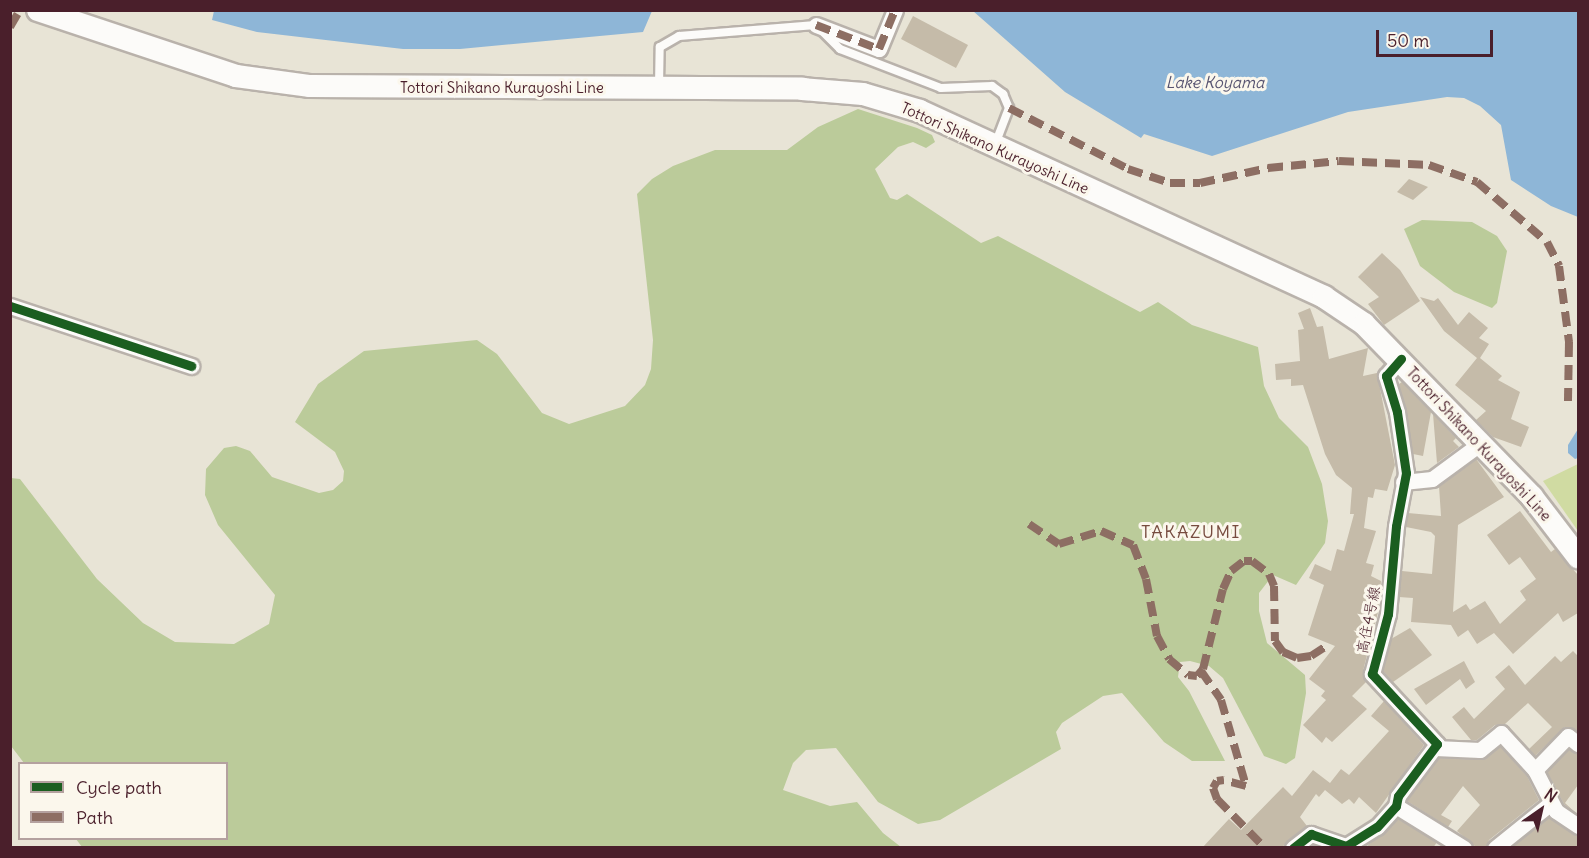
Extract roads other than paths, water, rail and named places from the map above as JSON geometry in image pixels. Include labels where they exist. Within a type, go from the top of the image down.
[{"type":"main road","name":"Tottori Shikano Kurayoshi Line","points":[[38,10],[236,76],[310,86],[802,89],[862,94],[920,111],[1324,297],[1364,324],[1401,359],[1532,497],[1578,557]]},
{"type":"street","points":[[816,25],[879,50],[895,10]]},
{"type":"street","points":[[10,306],[191,366]]},
{"type":"street","name":"高住4号線","points":[[1401,359],[1386,376],[1406,457],[1388,614],[1372,674],[1433,738],[1435,748]]},
{"type":"street","points":[[1403,482],[1432,479],[1481,443]]},
{"type":"street","points":[[1293,848],[1311,834],[1346,846],[1377,827],[1396,806],[1398,796],[1435,748],[1480,750],[1501,733],[1535,770],[1551,803],[1578,826]]},
{"type":"street","points":[[1535,770],[1568,736],[1578,744]]},
{"type":"street","points":[[1495,848],[1551,803]]},
{"type":"street","points":[[1396,806],[1464,848]]},
{"type":"lane","points":[[659,87],[660,47],[679,36],[816,25],[840,49],[941,88],[971,86],[998,90],[1009,108],[994,145]]},
{"type":"water","points":[[214,10],[652,11],[643,32],[460,49],[403,49],[257,32],[212,20]]},
{"type":"water","name":"Lake Koyama","points":[[973,11],[1578,11],[1578,217],[1551,206],[1511,180],[1501,125],[1480,106],[1464,98],[1447,97],[1348,112],[1212,156],[1144,134],[1141,138],[1065,92]]},
{"type":"water","points":[[1578,429],[1578,458],[1575,459],[1568,453],[1568,445]]},
{"type":"district","name":"TAKAZUMI","points":[[1191,532]]}]
